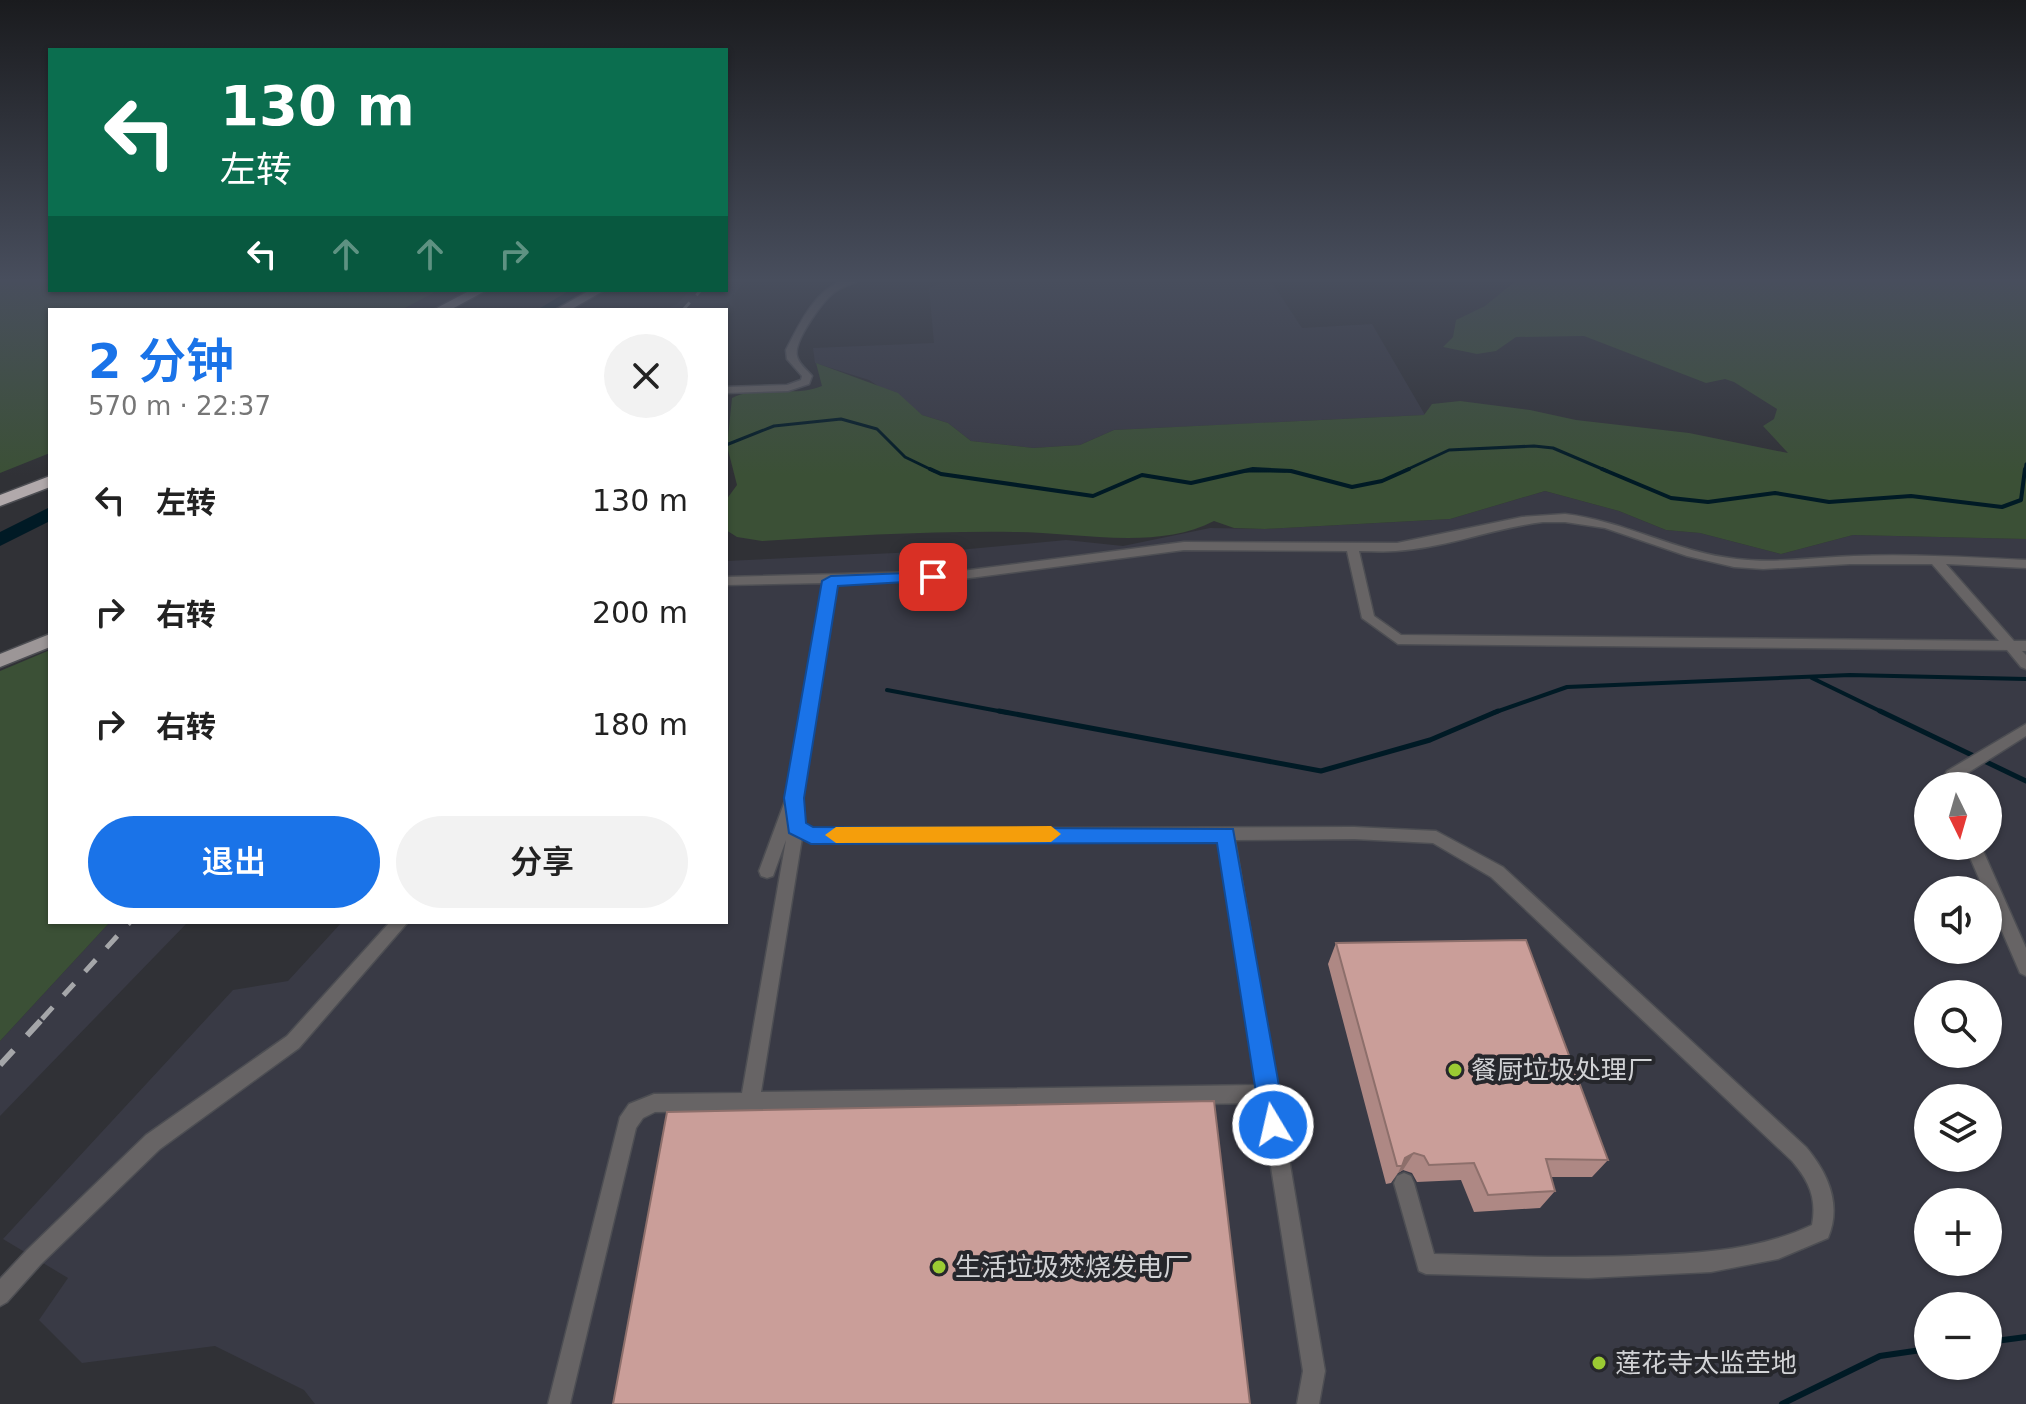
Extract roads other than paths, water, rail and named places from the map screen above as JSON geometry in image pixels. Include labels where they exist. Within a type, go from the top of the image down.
[{"type":"highway","points":[[0,492],[48,474]]},
{"type":"highway","points":[[0,501],[48,482]]},
{"type":"main road","points":[[0,661],[48,641]]},
{"type":"street","points":[[728,390],[788,388],[805,382],[807,376],[790,355],[795,344]]},
{"type":"street","points":[[728,581],[831,581],[971,574],[1184,546],[1427,544],[1514,522],[1567,518],[1610,528],[1707,560],[1739,564],[1935,560],[2026,564]]},
{"type":"street","points":[[1352,547],[1368,618],[1398,639],[2026,646]]},
{"type":"street","points":[[1935,560],[2026,664]]},
{"type":"street","points":[[767,871],[794,798],[831,581]]},
{"type":"street","points":[[1957,772],[2026,729]]},
{"type":"street","points":[[750,1102],[796,828],[794,798]]},
{"type":"street","points":[[796,828],[811,835],[1425,834],[1449,841],[1497,872],[1799,1154],[1816,1173],[1826,1211],[1821,1231],[1801,1242],[1747,1259],[1717,1264],[1602,1270],[1426,1264],[1404,1183]]},
{"type":"street","points":[[1226,835],[1314,1371],[1308,1404]]},
{"type":"street","points":[[1979,860],[2026,968]]},
{"type":"street","points":[[0,1295],[34,1257],[153,1142],[293,1042],[398,924]]},
{"type":"street","points":[[559,1404],[627,1124],[636,1111],[654,1103],[1268,1094]]},
{"type":"waterway","points":[[728,444],[774,426],[841,419],[877,429],[905,457],[934,471]]},
{"type":"waterway","points":[[1404,471],[1449,450],[1534,446],[1553,448],[1607,471]]},
{"type":"waterway","points":[[2025,471],[2026,464]]},
{"type":"waterway","points":[[930,469],[941,474],[1093,496],[1142,475],[1191,483],[1253,469],[1291,471],[1352,487],[1382,481],[1409,469]]},
{"type":"waterway","points":[[1602,469],[1671,498],[1708,502],[1775,493],[1829,502],[1911,496],[2002,507],[2021,500],[2025,469]]},
{"type":"waterway","points":[[1245,471],[1285,471]]},
{"type":"waterway","points":[[0,540],[48,514]]},
{"type":"waterway","points":[[1495,712],[1567,687],[1850,675],[2026,679]]},
{"type":"waterway","points":[[1812,678],[1884,713]]},
{"type":"waterway","points":[[887,690],[1009,713]]},
{"type":"waterway","points":[[999,711],[1321,771],[1430,740],[1495,712]]},
{"type":"waterway","points":[[1880,711],[2026,781]]},
{"type":"waterway","points":[[2002,1340],[2026,1337]]},
{"type":"waterway","points":[[1782,1404],[1880,1356],[1914,1351]]},
{"type":"railway","points":[[42,1019],[128,924]]},
{"type":"railway","points":[[0,1065],[44,1017]]},
{"type":"place","name":"餐厨垃圾处理厂","points":[[1455,1070]]},
{"type":"place","name":"生活垃圾焚烧发电厂","points":[[939,1267]]},
{"type":"place","name":"莲花寺太监茔地","points":[[1599,1363]]}]
